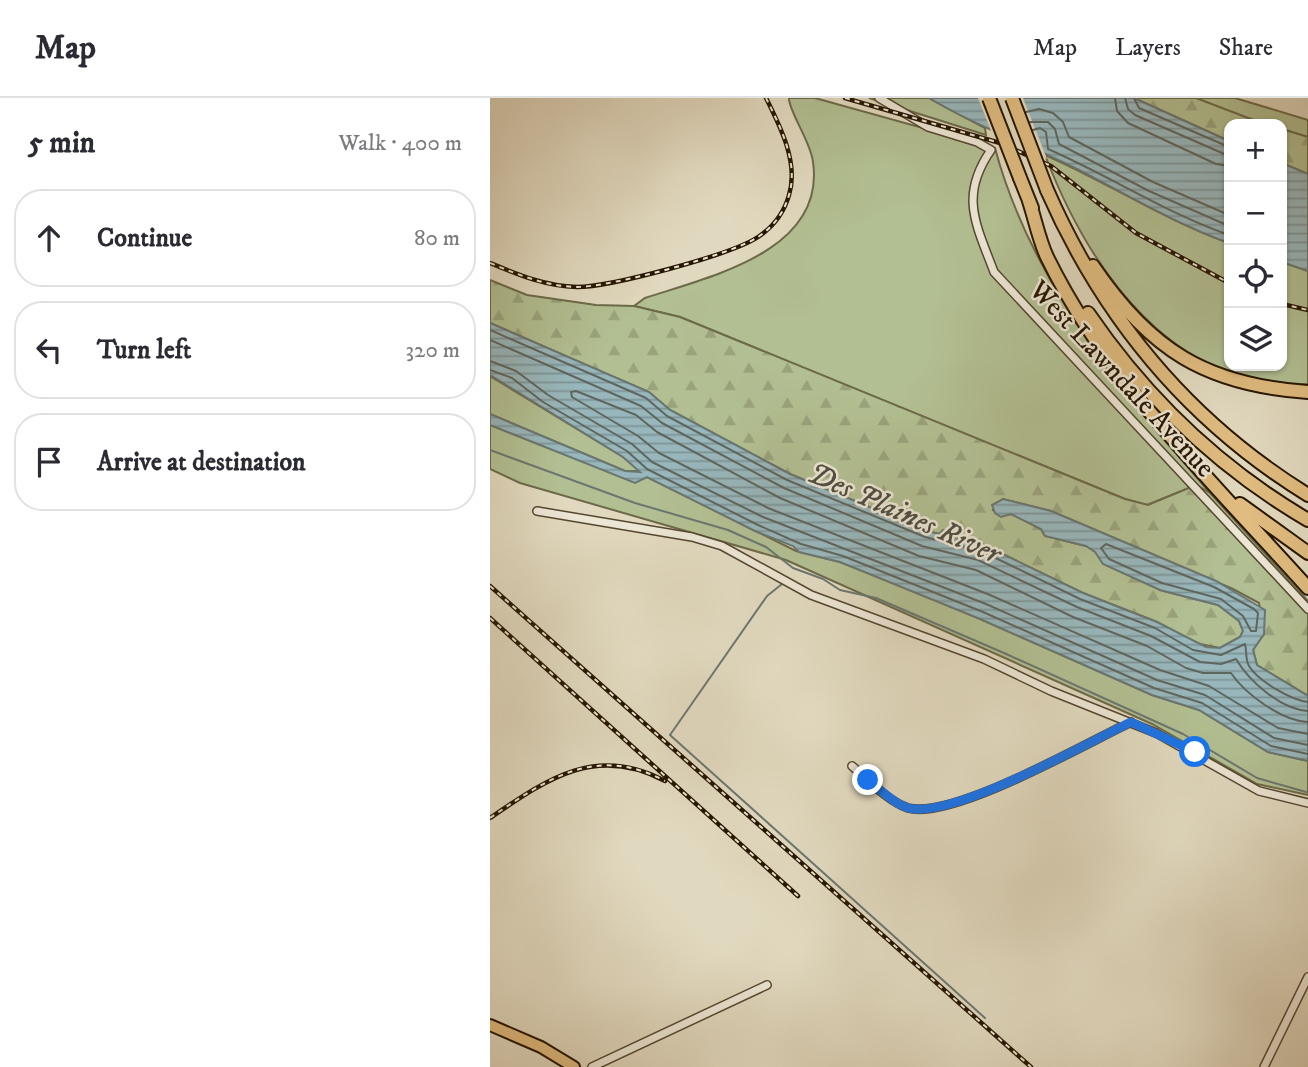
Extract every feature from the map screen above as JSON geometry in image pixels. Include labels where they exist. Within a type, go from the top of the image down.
[{"type":"highway","points":[[989,98],[1029,201],[1057,262],[1083,306],[1133,373],[1183,428],[1213,454],[1308,520]]},
{"type":"highway","points":[[1012,98],[1058,216],[1085,269],[1111,309],[1179,394],[1235,445],[1308,495]]},
{"type":"highway","points":[[1029,201],[1046,255],[1090,332],[1130,388],[1308,588]]},
{"type":"highway","points":[[1058,216],[1133,319],[1176,356],[1202,370],[1237,383],[1308,392]]},
{"type":"highway","points":[[1205,474],[1274,531],[1308,553]]},
{"type":"main road","points":[[490,1025],[541,1047],[574,1067]]},
{"type":"street","name":"West Lawndale Avenue","points":[[879,98],[928,127],[977,142],[991,150],[976,175],[972,193],[981,236],[994,272],[1308,609]]},
{"type":"street","points":[[537,511],[668,532],[722,547],[811,595],[936,639],[1051,691],[1131,722],[1195,752],[1259,791],[1308,803]]},
{"type":"street","points":[[852,766],[905,807],[921,810],[959,802],[1131,722]]},
{"type":"street","points":[[1264,1067],[1308,977]]},
{"type":"street","points":[[592,1067],[767,985]]},
{"type":"green space","points":[[789,98],[815,98],[995,148],[1011,197],[1055,288],[1083,332],[1144,415],[1210,493],[1196,485],[1147,505],[1125,499],[680,317],[634,306],[645,298],[700,281],[758,256],[782,239],[801,218],[812,193],[813,162]]},
{"type":"green space","points":[[869,98],[929,98],[985,128],[986,135]]},
{"type":"green space","points":[[1134,98],[1196,98],[1251,119],[1224,119],[1224,139]]},
{"type":"green space","points":[[1196,98],[1235,98],[1308,120],[1308,137],[1287,131],[1287,119],[1246,119]]},
{"type":"green space","points":[[1287,131],[1308,137],[1308,174],[1287,165]]},
{"type":"green space","points":[[1045,155],[1224,241],[1224,370],[1176,345],[1142,314],[1111,279],[1085,239]]},
{"type":"green space","points":[[1287,264],[1308,271],[1308,384],[1259,381],[1228,371],[1287,371]]},
{"type":"green space","points":[[490,280],[527,295],[596,305],[634,306],[680,317],[1125,499],[1148,505],[1196,485],[1210,493],[1308,601],[1308,696],[1257,665],[1253,650],[1264,634],[1259,603],[1233,589],[1051,511],[1003,499],[993,510],[1001,516],[1011,514],[1041,529],[1045,536],[1086,546],[1160,590],[1218,605],[1239,621],[1243,631],[1240,637],[1220,648],[1195,643],[1157,622],[1083,593],[982,544],[927,531],[790,474],[670,410],[649,392],[490,323]]},
{"type":"green space","points":[[490,376],[623,457],[640,471],[625,471],[490,414]]},
{"type":"green space","points":[[490,425],[635,482],[647,477],[796,551],[840,562],[935,599],[1152,695],[1199,710],[1268,752],[1308,761],[1308,795],[1257,784],[1152,724],[786,560],[520,483],[490,469]]},
{"type":"water","points":[[929,98],[1134,98],[1224,139],[1224,241],[1171,218],[1060,161]]},
{"type":"water","points":[[1287,165],[1308,174],[1308,271],[1287,264]]},
{"type":"water","points":[[490,323],[649,392],[670,410],[790,474],[927,531],[939,534],[943,530],[960,540],[982,544],[1083,593],[1157,622],[1206,647],[1220,648],[1240,637],[1243,631],[1239,621],[1218,605],[1160,590],[1103,564],[1095,552],[1086,546],[1045,536],[1041,529],[1011,514],[1001,517],[995,513],[992,505],[1003,499],[1051,511],[1216,581],[1265,610],[1264,634],[1253,650],[1257,665],[1308,696],[1308,761],[1268,752],[1199,710],[1152,695],[980,619],[840,562],[799,552],[793,546],[755,531],[647,477],[635,483],[490,425],[490,414],[625,471],[640,472],[623,457],[490,375]]},
{"type":"pier","points":[[978,98],[1023,98],[1047,159],[993,136]]},
{"type":"waterway","points":[[490,450],[635,503],[728,530],[766,547],[793,568],[823,579],[840,590],[876,598],[1004,653],[1183,734],[1257,778],[1306,792]]},
{"type":"waterway","points":[[782,584],[767,596],[670,735],[985,1018]]},
{"type":"railway","points":[[490,263],[543,282],[577,287],[593,286],[698,261],[758,237],[781,214],[789,195],[792,170],[777,120],[766,98]]},
{"type":"railway","points":[[845,98],[1000,143],[1051,166],[1136,233],[1224,280]]},
{"type":"railway","points":[[1287,305],[1308,310]]},
{"type":"railway","points":[[490,586],[1031,1067]]},
{"type":"railway","points":[[490,618],[798,896]]},
{"type":"railway","points":[[490,818],[552,779],[594,766],[640,770],[665,781]]},
{"type":"route","points":[[868,780],[905,807],[921,810],[959,802],[1131,722],[1195,752]]},
{"type":"water label","name":"Des Plaines River","points":[[904,514]]}]
